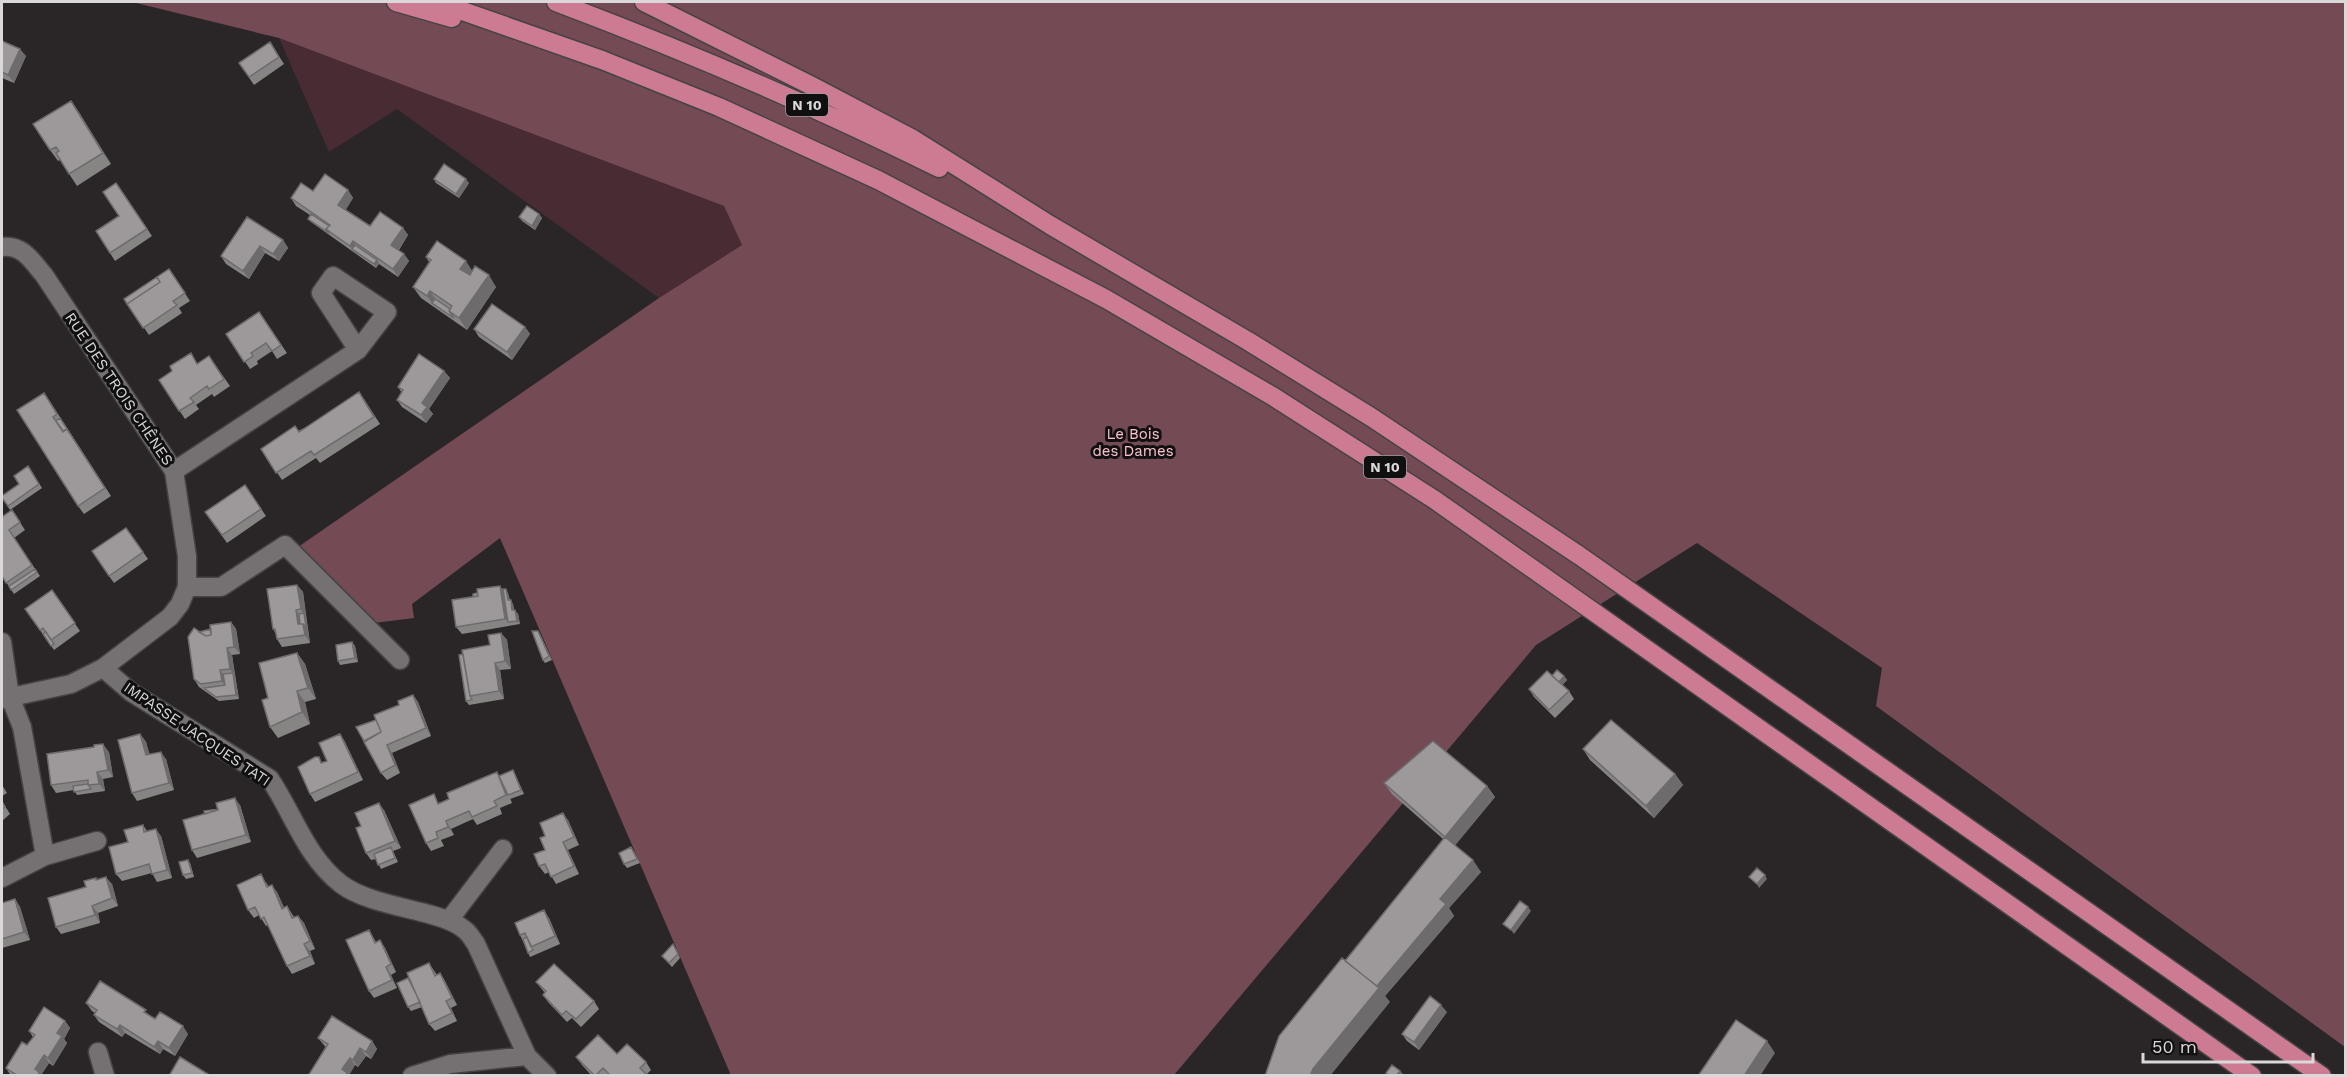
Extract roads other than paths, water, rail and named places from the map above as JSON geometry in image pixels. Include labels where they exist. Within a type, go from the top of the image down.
[{"type":"highway","points":[[396,2],[602,60]]},
{"type":"highway","name":"N 10","points":[[437,2],[602,60],[718,107],[878,180],[1106,299],[1274,397],[1435,500],[2252,1076]]},
{"type":"highway","name":"N 10","points":[[555,2],[670,45],[845,122],[1050,225],[1248,340],[1371,417],[1570,549],[2322,1076]]},
{"type":"highway","points":[[644,2],[812,86],[913,140],[1050,225]]},
{"type":"street","name":"RUE DES TROIS CHÊNES","points":[[2,247],[8,246],[24,251],[44,275],[174,471],[187,556],[187,587],[180,604],[170,617],[103,668],[71,684],[6,698]]},
{"type":"street","points":[[174,471],[358,350]]},
{"type":"street","points":[[187,587],[221,587],[285,545],[400,660]]},
{"type":"street","points":[[2,642],[6,698],[22,727],[45,856]]},
{"type":"street","name":"IMPASSE JACQUES TATI","points":[[103,668],[131,692],[270,779],[301,837],[322,866],[343,885],[363,895],[449,920]]},
{"type":"street","points":[[2,878],[45,856],[97,841]]},
{"type":"street","points":[[503,849],[449,920],[465,930],[476,944],[527,1056],[547,1076]]},
{"type":"street","points":[[98,1052],[105,1076]]},
{"type":"street","points":[[412,1076],[450,1065],[527,1056]]},
{"type":"park label","name":"Le Bois des Dames","points":[[1133,442]]}]
